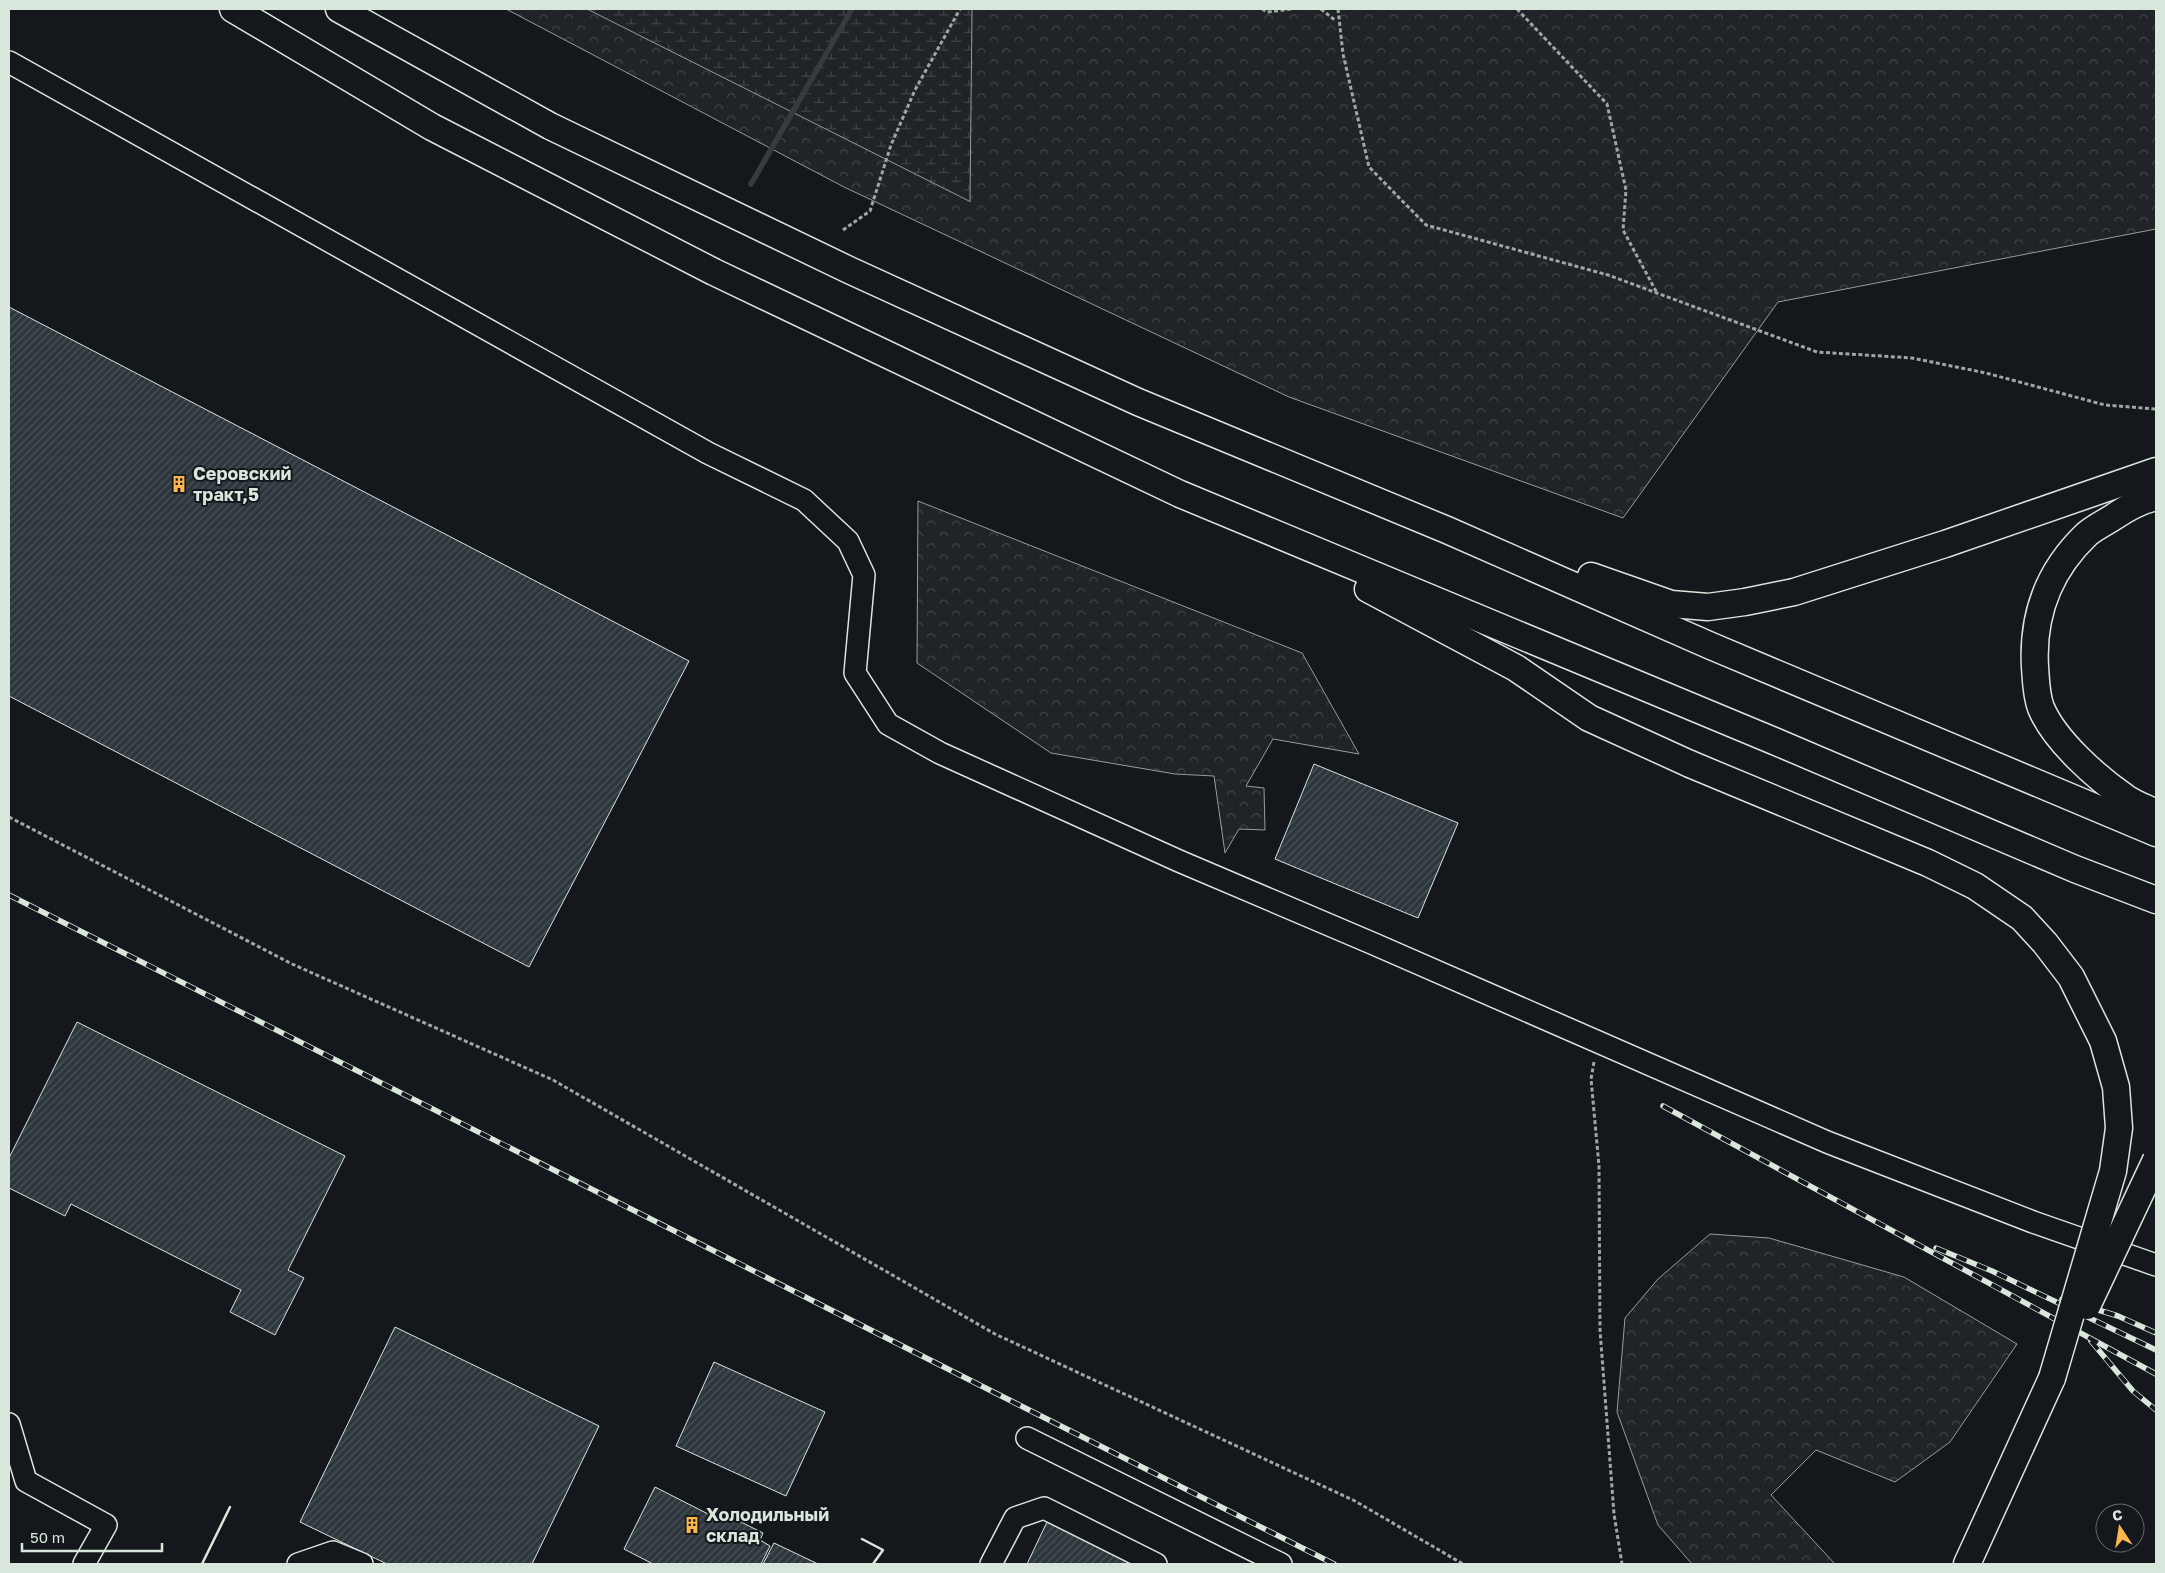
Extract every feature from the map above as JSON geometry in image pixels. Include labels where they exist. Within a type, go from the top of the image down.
[{"type":"main road","points":[[233,9],[432,127],[714,272],[1180,494],[1397,604],[1516,668],[1589,718],[1690,764],[1928,863],[1975,886],[2022,918],[2045,943],[2071,977],[2103,1041],[2116,1087],[2120,1128],[2113,1171],[2052,1378]]},
{"type":"main road","points":[[340,9],[550,126],[849,270],[1138,402],[1447,530],[1720,650],[2156,833]]},
{"type":"main road","points":[[1447,530],[1557,564],[1671,604],[1708,608],[1794,592],[1945,544],[2156,471]]},
{"type":"main road","points":[[1180,494],[2075,868],[2156,900]]},
{"type":"main road","points":[[2156,497],[2138,501],[2088,533],[2063,560],[2048,588],[2036,624],[2034,653],[2040,706],[2052,728],[2086,766],[2126,799],[2156,813]]},
{"type":"main road","points":[[1967,1564],[2052,1378],[2156,1160]]},
{"type":"lane","points":[[9,62],[708,453],[804,500],[848,541],[864,576],[855,673],[888,724],[940,753],[1160,853],[1827,1142],[2033,1222],[2156,1266]]},
{"type":"lane","points":[[9,1424],[26,1481],[106,1525],[84,1564]]},
{"type":"lane","points":[[1026,1438],[1281,1564]]},
{"type":"lane","points":[[991,1564],[1015,1518],[1044,1508],[1156,1564]]},
{"type":"lane","points":[[298,1564],[333,1552],[362,1564]]},
{"type":"path","points":[[843,230],[870,211],[894,137],[915,90],[960,9]]},
{"type":"path","points":[[1262,9],[1267,12],[1292,9]]},
{"type":"path","points":[[1321,9],[1336,20]]},
{"type":"path","points":[[1338,9],[1343,54],[1370,167],[1426,225],[1608,275],[1817,352],[1912,358],[1986,373],[2104,405],[2156,408]]},
{"type":"path","points":[[1517,9],[1607,104],[1626,190],[1623,230],[1657,293]]},
{"type":"path","points":[[9,817],[292,964],[553,1080],[995,1334],[1355,1502],[1463,1564]]},
{"type":"path","points":[[1598,1042],[1591,1078],[1599,1166],[1600,1330],[1614,1514],[1622,1564]]},
{"type":"green space","points":[[506,9],[2156,9],[2156,229],[1778,302],[1623,518],[1289,397],[844,187]]},
{"type":"green space","points":[[587,9],[972,9],[970,202],[969,201]]},
{"type":"green space","points":[[918,501],[1302,653],[1359,754],[1273,739],[1246,786],[1264,788],[1265,830],[1239,829],[1225,853],[1214,776],[1175,774],[1051,753],[917,663]]},
{"type":"green space","points":[[1710,1234],[1769,1238],[1904,1277],[2017,1344],[1950,1442],[1895,1482],[1816,1450],[1771,1495],[1835,1564],[1692,1564],[1658,1525],[1617,1412],[1625,1318],[1658,1279]]},
{"type":"building","name":"Серовский тракт,5","points":[[9,307],[689,661],[529,967],[9,696]]},
{"type":"building","points":[[1314,764],[1458,823],[1418,918],[1275,859]]},
{"type":"building","points":[[77,1022],[345,1156],[288,1270],[304,1278],[275,1335],[230,1312],[241,1290],[71,1204],[65,1216],[9,1188],[9,1158]]},
{"type":"building","points":[[395,1327],[599,1426],[532,1564],[387,1564],[300,1522]]},
{"type":"building","points":[[714,1362],[825,1412],[786,1496],[676,1446]]},
{"type":"building","name":"Холодильный склад","points":[[655,1487],[714,1517],[717,1510],[763,1533],[760,1540],[770,1546],[761,1564],[653,1564],[624,1549]]},
{"type":"building","points":[[1047,1522],[1135,1564],[1027,1564]]},
{"type":"building","name":"Холодильный склад","points":[[774,1543],[818,1564],[763,1564]]},
{"type":"waterway","points":[[751,184],[852,9]]},
{"type":"railway","points":[[9,895],[1334,1564]]},
{"type":"railway","points":[[1663,1106],[2156,1374]]},
{"type":"railway","points":[[1936,1248],[1992,1271],[2156,1350]]},
{"type":"railway","points":[[2062,1299],[2118,1316],[2156,1333]]},
{"type":"railway","points":[[2091,1341],[2133,1391],[2156,1410]]},
{"type":"wall","points":[[202,1564],[230,1507]]},
{"type":"wall","points":[[862,1539],[883,1550],[873,1564]]},
{"type":"place","name":"Серовский тракт,5","points":[[179,484]]},
{"type":"place","name":"Холодильный склад","points":[[692,1525]]}]
